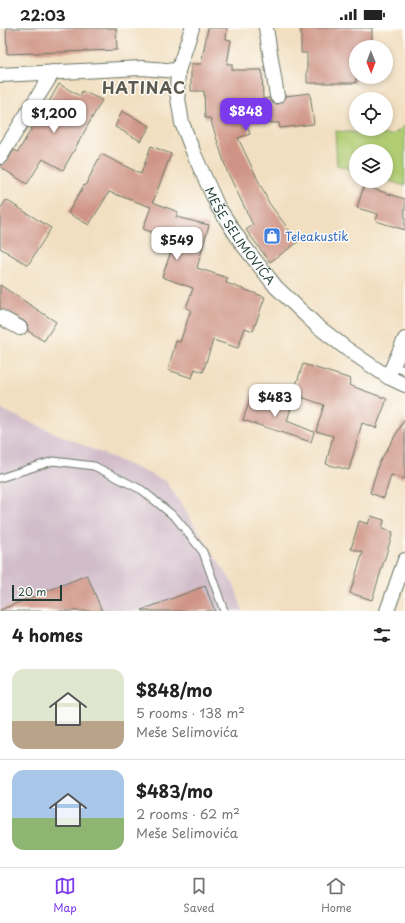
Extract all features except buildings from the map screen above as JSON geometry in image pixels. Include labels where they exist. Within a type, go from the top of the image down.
[{"type":"street","name":"MEŠE SELIMOVIĆA","points":[[192,28],[178,71],[177,92],[182,123],[218,207],[243,245],[276,287],[316,325],[347,349],[395,371],[405,385]]},
{"type":"street","points":[[266,28],[277,96]]},
{"type":"street","points":[[0,75],[142,68],[178,71]]},
{"type":"street","points":[[0,157],[53,72]]},
{"type":"street","points":[[0,316],[20,328]]},
{"type":"street","points":[[395,371],[405,339]]},
{"type":"street","points":[[387,611],[405,560]]},
{"type":"lane","points":[[1,475],[53,462],[94,466],[142,490],[176,518],[203,552],[224,611]]},
{"type":"shaded area","points":[[0,409],[166,481],[235,587],[243,611],[0,611]]},
{"type":"green space","points":[[405,126],[405,186],[393,182],[393,144],[349,144],[349,169],[337,165],[335,131],[349,132],[349,136],[393,136],[393,134]]},
{"type":"place","name":"Teleakustik","points":[[272,236]]},
{"type":"district","name":"HATINAC","points":[[144,87]]}]
